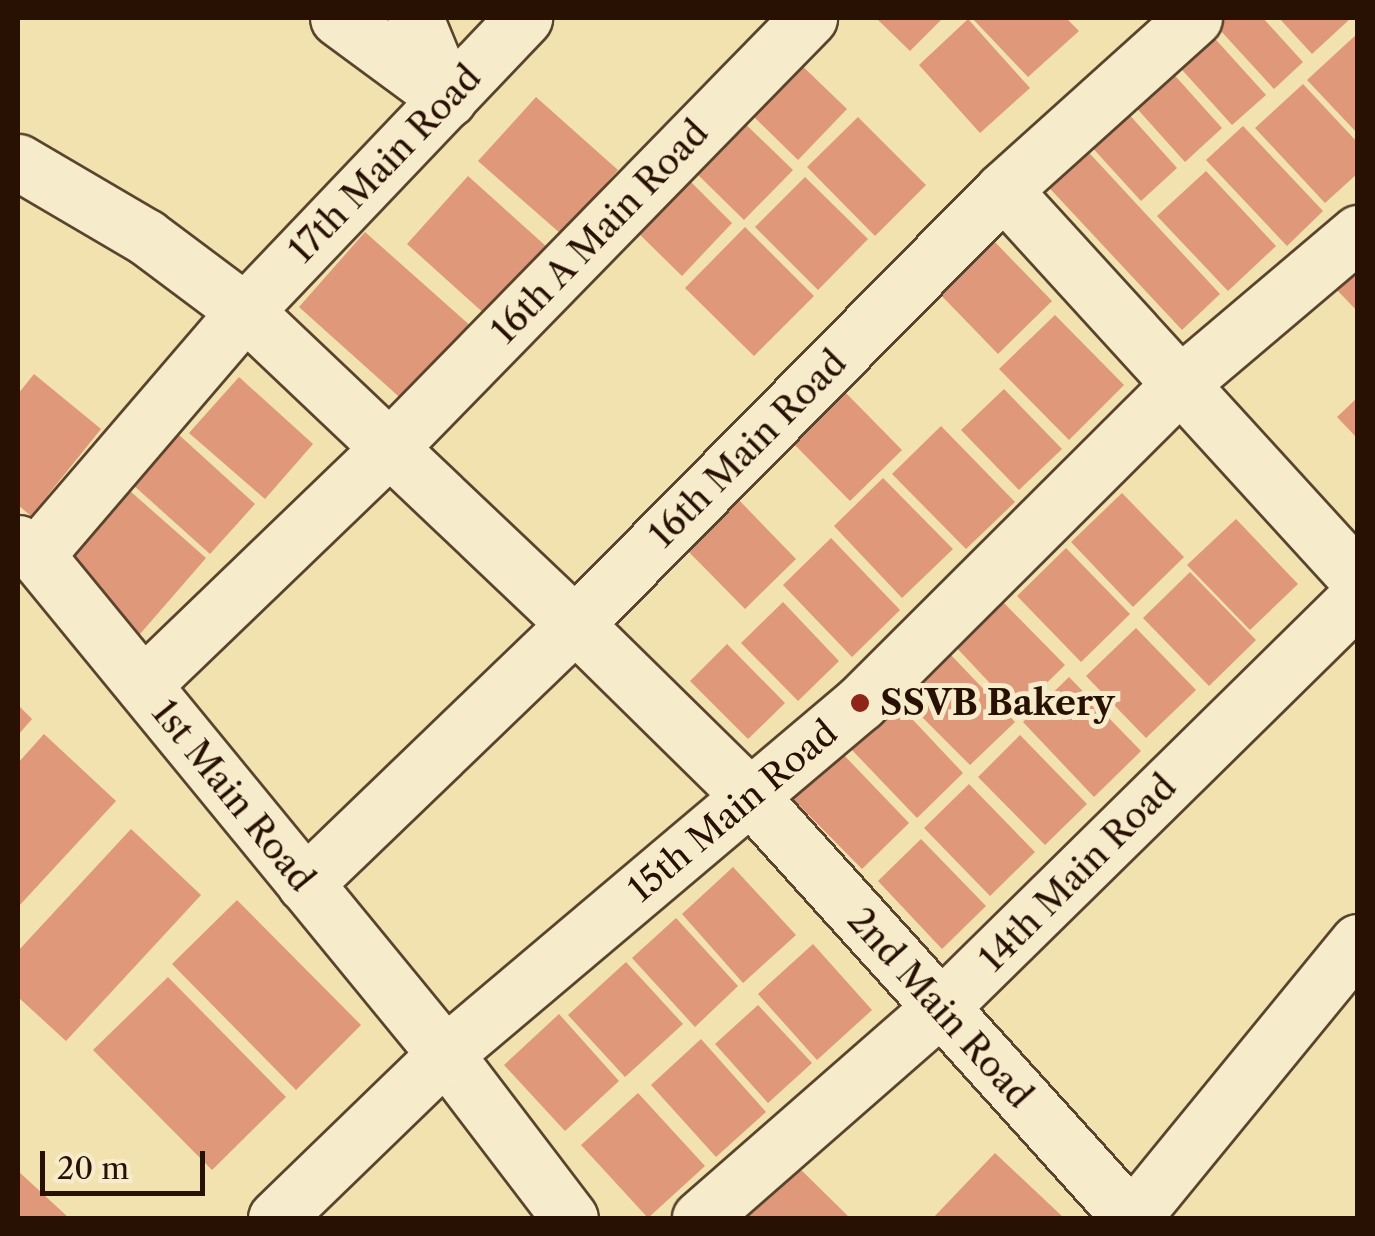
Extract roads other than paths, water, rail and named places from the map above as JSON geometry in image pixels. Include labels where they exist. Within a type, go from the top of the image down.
[{"type":"street","points":[[338,18],[448,99]]},
{"type":"street","points":[[415,18],[448,99]]},
{"type":"street","name":"17th Main Road","points":[[27,549],[246,310],[524,18]]},
{"type":"street","name":"16th A Main Road","points":[[143,685],[390,447],[809,18]]},
{"type":"street","name":"16th Main Road","points":[[305,884],[574,624],[1003,190],[1194,18]]},
{"type":"street","name":"2nd Main Road","points":[[18,162],[146,238],[246,310],[750,796],[1131,1218]]},
{"type":"street","points":[[1003,190],[1358,579]]},
{"type":"street","name":"15th Main Road","points":[[276,1218],[445,1054],[860,704],[1181,383],[1358,233]]},
{"type":"street","name":"1st Main Road","points":[[27,549],[445,1054],[570,1218]]},
{"type":"street","name":"14th Main Road","points":[[700,1218],[940,1009],[1358,597]]},
{"type":"street","points":[[1131,1218],[1358,942]]},
{"type":"place","name":"SSVB Bakery","points":[[860,703]]}]
